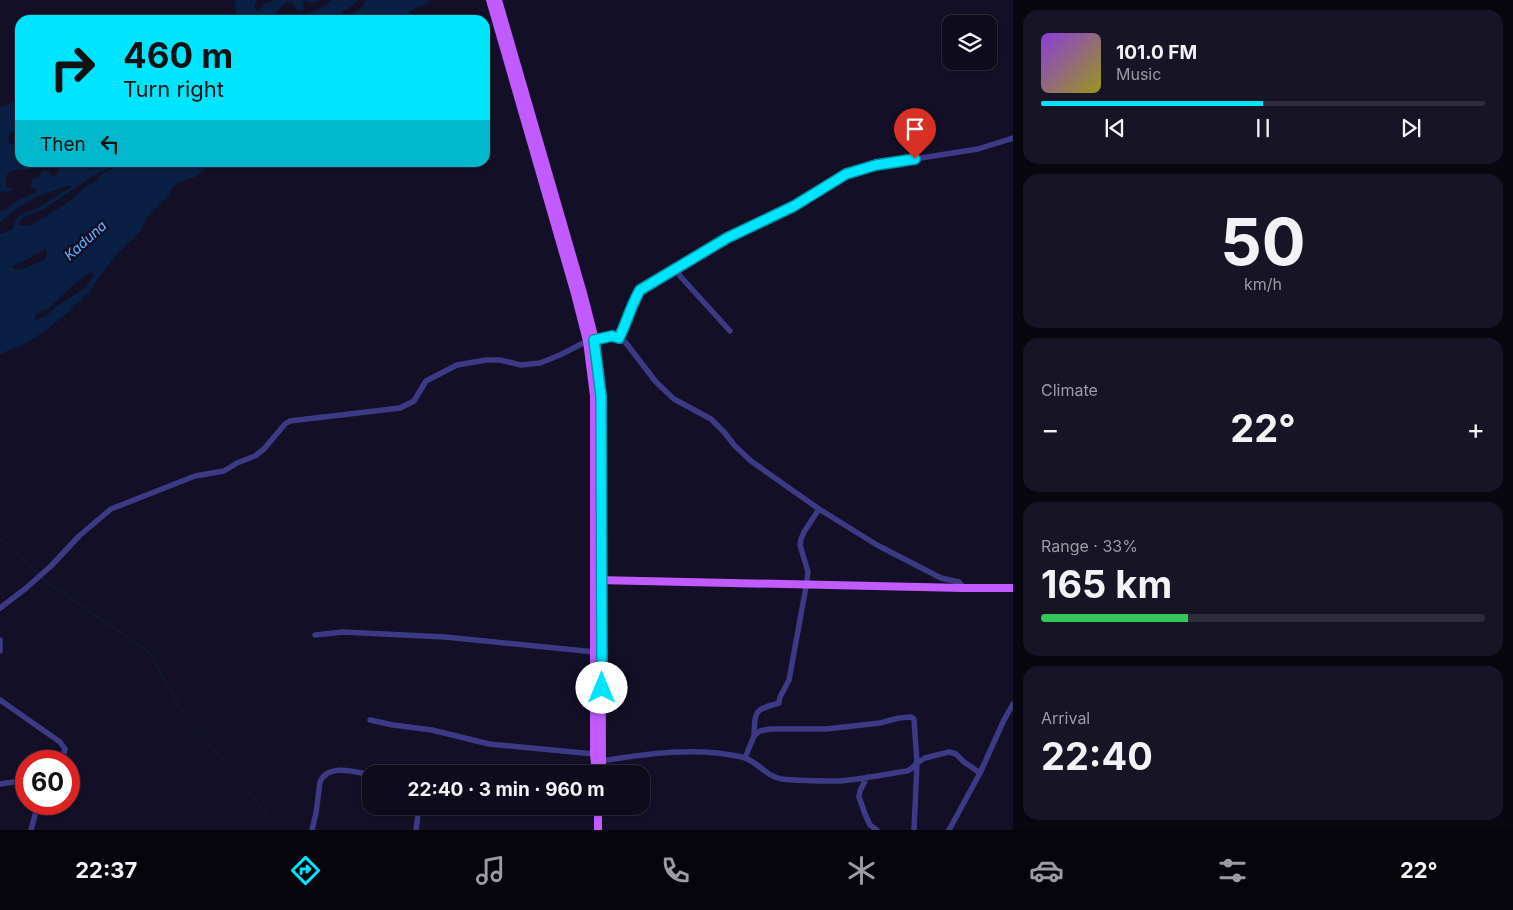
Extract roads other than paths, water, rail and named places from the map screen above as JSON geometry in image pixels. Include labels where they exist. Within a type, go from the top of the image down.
[{"type":"main road","points":[[490,0],[575,294],[591,341]]},
{"type":"main road","points":[[498,0],[583,293],[591,341],[594,396],[602,765]]},
{"type":"main road","points":[[598,580],[1013,588]]},
{"type":"main road","points":[[595,765],[594,652],[598,580]]},
{"type":"main road","points":[[598,830],[599,815]]},
{"type":"main road","points":[[600,815],[603,830]]},
{"type":"street","points":[[619,338],[627,322],[632,302],[640,290],[727,238],[794,206],[846,174],[876,165],[978,149],[1013,138]]},
{"type":"street","points":[[676,267],[680,276],[730,331]]},
{"type":"street","points":[[0,608],[51,566],[78,536],[111,509],[195,476],[224,472],[237,463],[255,456],[290,421],[400,408],[414,401],[426,381],[457,365],[486,360],[500,360],[521,364],[540,363],[591,341],[612,336],[626,343],[656,382],[674,399],[710,420],[751,461],[819,509],[877,545],[941,578],[959,582],[964,588]]},
{"type":"street","points":[[745,758],[754,736],[757,712],[762,708],[779,704],[780,697],[789,680],[807,585],[808,572],[800,545],[801,539],[819,509]]},
{"type":"street","points":[[315,635],[343,632],[436,636],[594,652]]},
{"type":"street","points":[[0,640],[0,651]]},
{"type":"street","points":[[0,700],[60,742],[65,750]]},
{"type":"street","points":[[949,830],[980,773],[1013,704]]},
{"type":"street","points":[[754,736],[760,731],[770,728],[826,729],[880,723],[908,716],[914,719],[917,763],[914,830]]},
{"type":"street","points":[[370,720],[432,730],[489,744],[594,754]]},
{"type":"street","points":[[602,761],[675,752],[708,752],[745,758],[781,779],[840,781],[907,771],[925,758],[949,752],[956,754],[980,773]]},
{"type":"street","points":[[312,830],[322,777],[328,772],[344,770],[362,773]]},
{"type":"street","points":[[867,777],[860,792],[860,797],[870,825],[877,830]]},
{"type":"street","points":[[0,784],[15,782]]},
{"type":"street","points":[[31,830],[35,815]]},
{"type":"street","points":[[416,830],[418,815]]},
{"type":"water","points":[[234,0],[257,0],[254,6],[257,11],[264,4],[275,0],[321,0],[313,3],[304,1],[305,9],[298,11],[293,4],[286,2],[275,15],[237,15]]},
{"type":"water","points":[[331,0],[359,0],[340,15],[305,15],[326,5]]},
{"type":"water","points":[[366,0],[430,0],[406,15],[350,15],[363,6]]},
{"type":"water","points":[[15,100],[15,131],[10,133],[8,138],[10,144],[15,144],[15,167],[31,168],[30,170],[15,170],[8,173],[6,177],[7,188],[12,188],[12,191],[0,192],[0,108]]},
{"type":"water","name":"Kaduna","points":[[58,167],[111,167],[91,177],[44,209],[26,216],[20,221],[19,225],[31,225],[58,209],[96,181],[103,173],[115,167],[207,167],[197,176],[179,182],[173,187],[168,196],[148,216],[139,233],[116,255],[90,291],[66,314],[26,343],[0,354],[0,234],[12,230],[16,219],[21,214],[38,208],[71,188],[71,186],[38,196],[19,207],[0,222],[0,211],[18,200],[37,192],[37,189],[30,187],[33,179],[39,177],[41,172],[46,170],[55,176],[59,170]],"holes":[[[45,249],[47,253],[45,260],[22,269],[12,268]],[[91,272],[94,273],[83,289],[61,303],[46,316],[35,319],[35,315],[51,306],[74,284]]]},
{"type":"waterway","points":[[0,538],[39,575]]},
{"type":"waterway","points":[[42,578],[149,652],[180,708],[280,830]]}]
